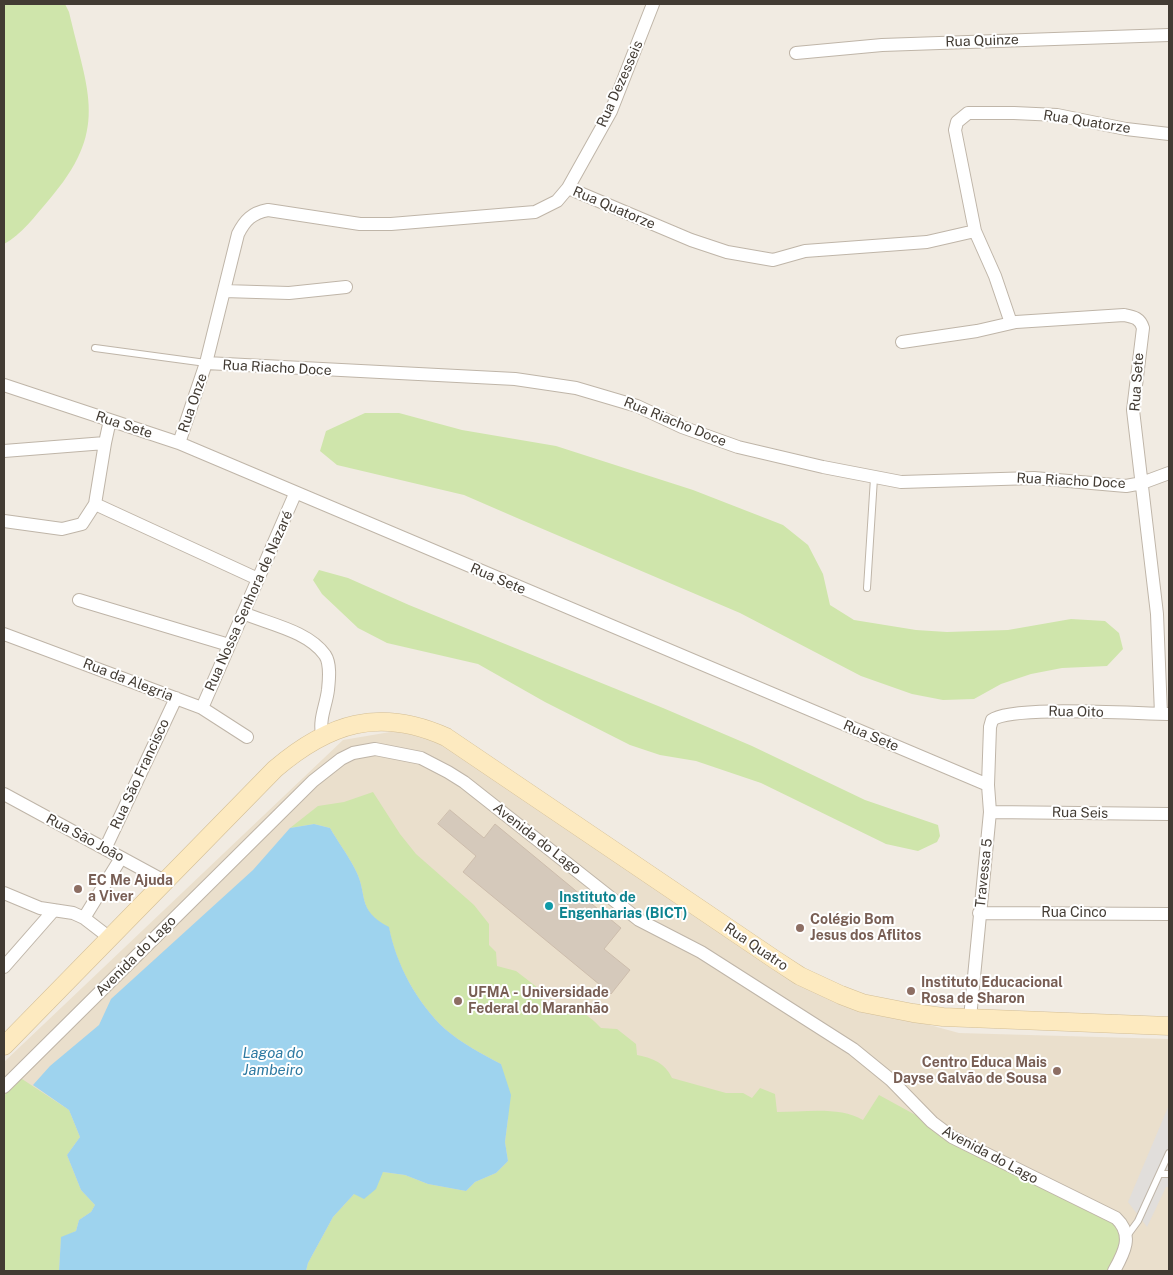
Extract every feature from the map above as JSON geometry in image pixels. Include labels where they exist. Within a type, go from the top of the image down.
[{"type":"main road","name":"Rua Quatro","points":[[4,1046],[275,769],[300,748],[322,735],[356,724],[374,722],[394,722],[411,725],[446,737],[777,961],[820,986],[862,1003],[942,1017],[1169,1026]]},
{"type":"street","name":"Rua Dezesseis","points":[[568,188],[611,111],[653,4]]},
{"type":"street","name":"Rua Quinze","points":[[796,53],[882,45],[1169,35]]},
{"type":"street","name":"Rua Quatorze","points":[[238,234],[249,217],[258,212],[268,210],[360,224],[391,224],[535,212],[546,209],[557,201],[568,188],[691,240],[727,252],[773,260],[805,252],[927,242],[974,231],[955,130],[957,122],[968,113],[1057,115],[1126,130],[1169,134]]},
{"type":"street","points":[[974,231],[995,276],[1011,323]]},
{"type":"street","name":"Rua Onze","points":[[179,443],[206,364],[238,234]]},
{"type":"street","points":[[224,291],[289,293],[346,287]]},
{"type":"street","name":"Rua Sete","points":[[902,342],[977,331],[1011,323],[1124,315],[1138,319],[1143,328],[1133,410],[1157,614],[1165,714]]},
{"type":"street","name":"Rua Riacho Doce","points":[[206,364],[515,379],[576,388],[638,406],[682,428],[738,447],[874,478],[902,482],[1034,478],[1126,486],[1142,483],[1169,473]]},
{"type":"street","name":"Rua Sete","points":[[4,385],[179,443],[295,494],[988,785]]},
{"type":"street","points":[[4,522],[62,529],[73,528],[87,518],[95,504],[110,420]]},
{"type":"street","points":[[4,451],[106,443]]},
{"type":"street","name":"Rua Nossa Senhora de Nazaré","points":[[202,708],[295,494]]},
{"type":"street","points":[[95,504],[258,578]]},
{"type":"street","points":[[79,600],[229,645]]},
{"type":"street","points":[[243,613],[310,640],[326,656],[330,677],[327,698],[320,723],[322,735]]},
{"type":"street","name":"Rua da Alegria","points":[[4,634],[202,708],[247,737]]},
{"type":"street","name":"Rua São Francisco","points":[[105,849],[176,698]]},
{"type":"street","name":"Rua Oito","points":[[990,727],[992,720],[1004,714],[1044,712],[1165,714]]},
{"type":"street","name":"Travessa 5","points":[[970,1018],[990,812],[988,785],[990,727]]},
{"type":"street","name":"Avenida do Lago","points":[[4,1087],[314,781],[341,759],[353,753],[387,749],[421,758],[464,782],[639,920],[701,952],[853,1048],[891,1080],[941,1130],[966,1145],[1116,1218],[1122,1223],[1126,1236]]},
{"type":"street","name":"Rua São João","points":[[4,794],[166,882]]},
{"type":"street","name":"Rua Seis","points":[[990,812],[1169,814]]},
{"type":"street","points":[[84,918],[121,858]]},
{"type":"street","points":[[4,893],[40,908],[84,918],[110,938]]},
{"type":"street","points":[[4,967],[54,910]]},
{"type":"street","name":"Rua Cinco","points":[[979,913],[1169,914]]},
{"type":"street","points":[[1114,1271],[1125,1249],[1126,1236]]},
{"type":"lane","points":[[95,348],[206,364]]},
{"type":"lane","points":[[867,588],[874,478]]},
{"type":"lane","points":[[1126,1236],[1138,1221],[1169,1153]]},
{"type":"lane","points":[[1161,1174],[1169,1174]]},
{"type":"shaded area","name":"UFMA - Universidade Federal do Maranhão","points":[[402,730],[458,747],[830,994],[867,1008],[959,1033],[1169,1039],[1169,1271],[4,1271],[4,1062],[343,740]]},
{"type":"shaded area","points":[[1169,1105],[1169,1187],[1166,1187],[1147,1227],[1128,1202]]},
{"type":"green space","points":[[4,4],[65,4],[69,12],[82,66],[89,111],[87,132],[80,153],[67,176],[28,224],[4,244]]},
{"type":"green space","points":[[365,413],[399,413],[462,430],[556,446],[693,490],[783,525],[808,545],[823,574],[830,605],[854,620],[916,630],[947,632],[1008,630],[1071,619],[1105,621],[1119,633],[1123,649],[1107,666],[1062,668],[1031,674],[1001,684],[974,699],[943,700],[912,694],[861,676],[740,613],[464,495],[337,465],[320,451],[326,431]]},
{"type":"green space","points":[[319,570],[348,578],[409,605],[663,708],[752,746],[865,800],[938,825],[940,836],[937,842],[918,851],[886,844],[761,783],[696,761],[660,755],[630,745],[545,702],[478,664],[387,643],[358,628],[322,594],[313,580]]},
{"type":"green space","points":[[373,792],[400,834],[416,854],[474,905],[489,924],[489,945],[496,952],[497,966],[516,971],[542,991],[542,1006],[560,1006],[575,1009],[588,1016],[601,1028],[617,1029],[636,1044],[637,1055],[658,1062],[666,1068],[672,1078],[726,1093],[743,1093],[752,1098],[760,1088],[775,1094],[777,1112],[833,1111],[863,1120],[879,1095],[1111,1222],[1119,1229],[1120,1244],[1107,1271],[306,1271],[308,1263],[333,1217],[354,1194],[383,1172],[405,1175],[428,1184],[466,1191],[475,1182],[496,1173],[508,1161],[505,1142],[508,1119],[501,1064],[451,1034],[425,1007],[402,969],[389,928],[378,921],[367,908],[355,869],[330,828],[314,824],[290,828],[318,806],[344,802]]},
{"type":"green space","points":[[19,1077],[69,1110],[80,1137],[67,1155],[81,1190],[95,1205],[91,1212],[79,1220],[76,1231],[61,1238],[59,1271],[4,1271],[4,1096]]},
{"type":"water","name":"Lagoa do Jambeiro","points":[[314,824],[330,828],[349,859],[359,878],[367,908],[371,914],[389,927],[402,969],[425,1007],[451,1034],[501,1064],[511,1095],[505,1142],[508,1161],[496,1173],[475,1182],[466,1191],[428,1184],[405,1175],[383,1172],[376,1189],[364,1199],[354,1194],[333,1217],[308,1263],[306,1271],[59,1271],[61,1237],[76,1231],[79,1220],[91,1212],[95,1205],[81,1190],[67,1155],[80,1137],[69,1110],[33,1085],[50,1066],[99,1025],[111,999],[253,870],[290,828]]},
{"type":"building","name":"Instituto de Engenharias (BICT)","points":[[450,810],[484,838],[495,824],[621,928],[604,949],[630,970],[611,994],[463,872],[476,856],[438,824]]},
{"type":"place","name":"EC Me Ajuda a Viver","points":[[78,889]]},
{"type":"place","name":"Instituto de Engenharias (BICT)","points":[[549,906]]},
{"type":"place","name":"Colégio Bom Jesus dos Aflitos","points":[[800,928]]},
{"type":"place","name":"Instituto Educacional Rosa de Sharon","points":[[911,991]]},
{"type":"place","name":"UFMA - Universidade Federal do Maranhão","points":[[458,1001]]},
{"type":"place","name":"Centro Educa Mais Dayse Galvão de Sousa","points":[[1057,1071]]}]
